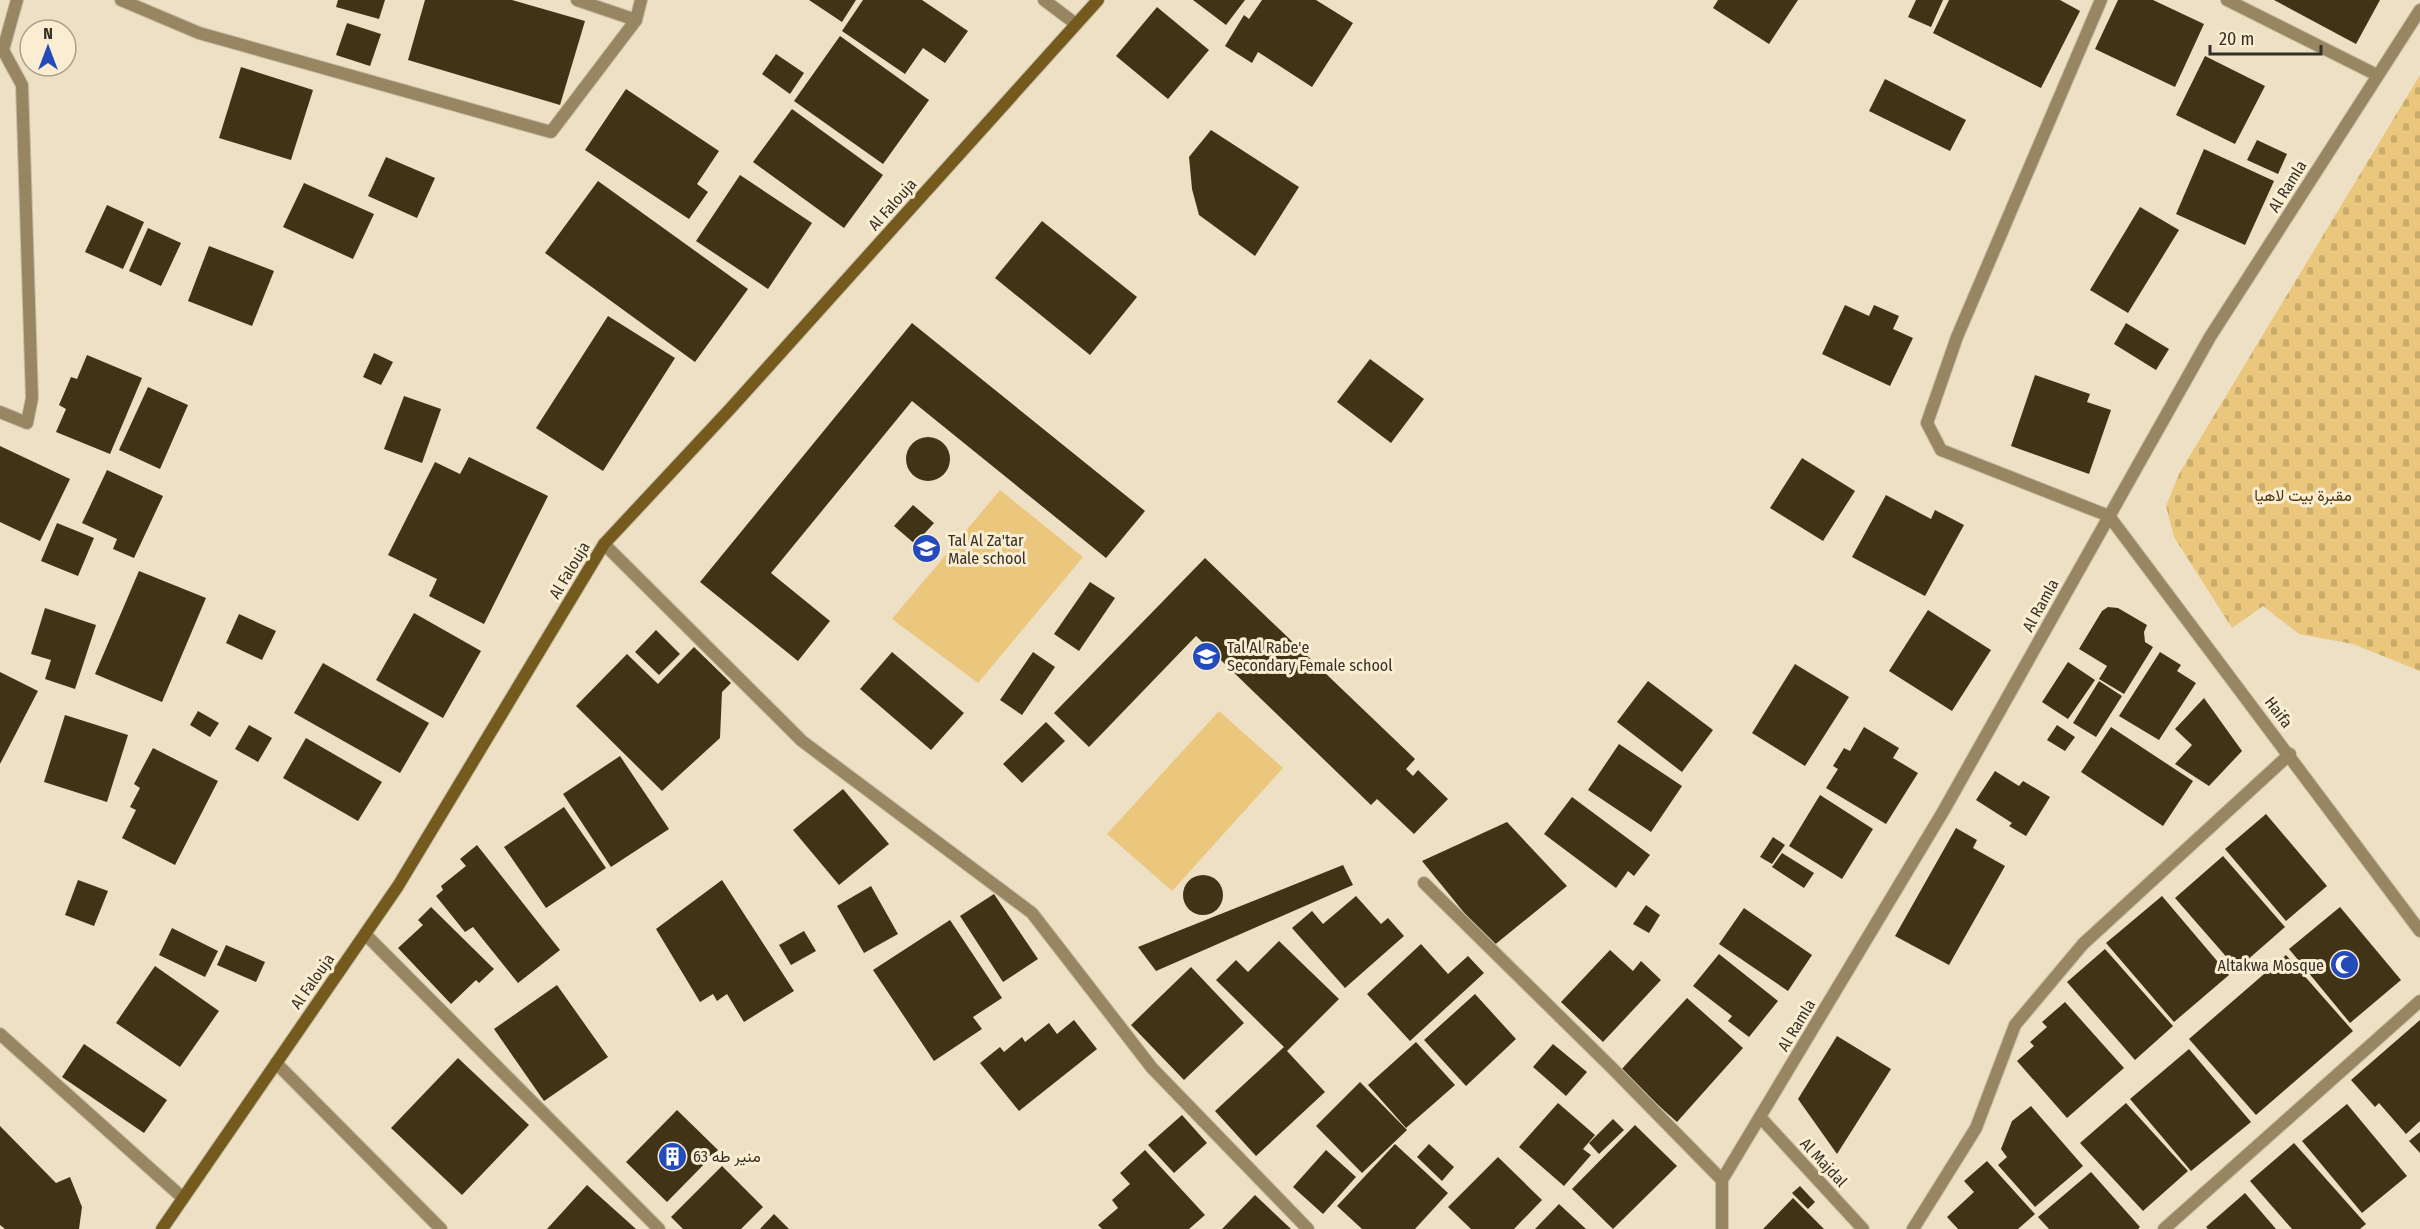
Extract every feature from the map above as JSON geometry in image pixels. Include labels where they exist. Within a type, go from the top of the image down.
[{"type":"main road","name":"Al Falouja","points":[[162,1229],[398,886],[604,544],[730,409],[1098,0]]},
{"type":"street","points":[[0,412],[27,423],[32,398],[22,85],[1,50],[17,0]]},
{"type":"street","points":[[121,0],[199,33],[551,132],[636,20],[641,0]]},
{"type":"street","points":[[577,0],[636,20]]},
{"type":"street","points":[[1044,0],[1076,24]]},
{"type":"street","points":[[2101,0],[1957,337],[1928,423],[1941,450],[2109,516]]},
{"type":"street","points":[[2227,0],[2377,75]]},
{"type":"street","name":"Al Ramla","points":[[1722,1180],[1944,810],[2210,337],[2420,10]]},
{"type":"street","name":"Haifa","points":[[2109,516],[2290,754],[2420,931]]},
{"type":"street","points":[[604,544],[802,741],[1032,913],[1152,1068],[1308,1229]]},
{"type":"street","points":[[1914,1229],[1976,1128],[2015,1025],[2083,944],[2290,754]]},
{"type":"street","points":[[1424,883],[1722,1180],[1722,1229]]},
{"type":"street","points":[[365,934],[659,1229]]},
{"type":"street","points":[[2164,1229],[2420,1001]]},
{"type":"street","points":[[0,1034],[183,1198]]},
{"type":"street","points":[[276,1063],[441,1229]]},
{"type":"street","name":"Al Majdal","points":[[1760,1117],[1863,1229]]},
{"type":"green space","name":"مقبرة بيت لاهيا","points":[[2420,75],[2420,671],[2353,644],[2299,634],[2263,606],[2232,628],[2174,537],[2166,506],[2180,472]]},
{"type":"green space","points":[[1000,490],[1083,557],[978,683],[892,619]]},
{"type":"green space","points":[[1219,711],[1283,768],[1172,891],[1107,834]]},
{"type":"building","points":[[338,0],[385,0],[379,19],[336,7]]},
{"type":"building","points":[[425,0],[512,0],[585,21],[560,105],[408,60]]},
{"type":"building","points":[[809,0],[856,0],[842,22]]},
{"type":"building","points":[[863,0],[922,0],[968,31],[945,63],[923,48],[905,74],[842,31]]},
{"type":"building","points":[[1193,0],[1245,0],[1226,25]]},
{"type":"building","points":[[1262,0],[1316,0],[1353,23],[1312,87],[1258,52],[1252,63],[1225,46],[1244,15],[1249,19]]},
{"type":"building","points":[[1718,0],[1798,0],[1769,44],[1713,8]]},
{"type":"building","points":[[1916,0],[1943,0],[1931,27],[1908,17]]},
{"type":"building","points":[[1949,0],[2060,0],[2080,11],[2041,88],[1933,33]]},
{"type":"building","points":[[2118,0],[2153,0],[2204,24],[2175,87],[2095,49]]},
{"type":"building","points":[[2274,0],[2380,0],[2356,44]]},
{"type":"building","points":[[1157,7],[1209,50],[1168,99],[1116,56]]},
{"type":"building","points":[[347,23],[381,34],[370,66],[336,55]]},
{"type":"building","points":[[840,36],[929,100],[883,164],[794,101]]},
{"type":"building","points":[[776,54],[804,73],[790,94],[762,74]]},
{"type":"building","points":[[2205,56],[2265,86],[2235,144],[2176,115]]},
{"type":"building","points":[[241,67],[313,90],[291,160],[219,138]]},
{"type":"building","points":[[1885,79],[1966,120],[1950,151],[1869,111]]},
{"type":"building","points":[[626,89],[719,151],[697,184],[708,192],[689,219],[585,150]]},
{"type":"building","points":[[792,109],[883,175],[844,228],[753,162]]},
{"type":"building","points":[[1211,130],[1299,187],[1255,256],[1199,215],[1192,189],[1189,157]]},
{"type":"building","points":[[2257,140],[2287,154],[2278,174],[2247,160]]},
{"type":"building","points":[[2204,149],[2274,181],[2245,245],[2176,214]]},
{"type":"building","points":[[386,157],[435,178],[417,218],[368,196]]},
{"type":"building","points":[[740,175],[812,223],[768,289],[696,241]]},
{"type":"building","points":[[598,181],[748,289],[695,362],[545,253]]},
{"type":"building","points":[[304,183],[374,214],[353,259],[283,227]]},
{"type":"building","points":[[107,205],[144,222],[123,269],[85,252]]},
{"type":"building","points":[[2140,207],[2179,230],[2128,313],[2090,290]]},
{"type":"building","points":[[1042,221],[1137,297],[1090,355],[995,278]]},
{"type":"building","points":[[148,228],[181,243],[161,286],[129,271]]},
{"type":"building","points":[[209,246],[274,271],[252,326],[188,301]]},
{"type":"building","points":[[1845,305],[1869,316],[1874,305],[1899,316],[1893,329],[1913,338],[1890,386],[1822,354]]},
{"type":"building","points":[[608,316],[675,358],[603,471],[536,428]]},
{"type":"building","points":[[912,323],[1145,511],[1106,558],[912,401],[771,573],[830,621],[798,661],[700,582]]},
{"type":"building","points":[[2126,323],[2169,349],[2156,370],[2114,344]]},
{"type":"building","points":[[374,353],[393,362],[381,385],[363,377]]},
{"type":"building","points":[[87,355],[142,378],[110,454],[56,432],[66,409],[59,405],[71,377],[77,379]]},
{"type":"building","points":[[1370,359],[1424,399],[1391,443],[1337,402]]},
{"type":"building","points":[[2035,375],[2090,394],[2087,402],[2111,410],[2089,474],[2011,446]]},
{"type":"building","points":[[148,387],[188,405],[160,469],[119,450]]},
{"type":"building","points":[[404,396],[441,409],[422,463],[384,449]]},
{"type":"building","points":[[928,437],[943,444],[950,459],[943,474],[928,481],[913,474],[906,459],[913,444]]},
{"type":"building","points":[[0,446],[70,479],[40,541],[0,522]]},
{"type":"building","points":[[469,457],[548,496],[484,624],[429,596],[437,579],[388,555],[435,462],[460,474]]},
{"type":"building","points":[[1802,458],[1855,491],[1823,541],[1770,508]]},
{"type":"building","points":[[107,470],[163,496],[134,558],[113,549],[117,539],[82,523]]},
{"type":"building","points":[[1886,495],[1931,519],[1935,510],[1964,525],[1925,596],[1852,557]]},
{"type":"building","points":[[913,505],[934,523],[915,544],[894,526]]},
{"type":"building","points":[[57,523],[94,538],[78,576],[41,561]]},
{"type":"building","points":[[1205,558],[1415,759],[1406,769],[1413,776],[1418,770],[1448,799],[1414,834],[1377,799],[1371,805],[1196,636],[1089,747],[1054,713]]},
{"type":"building","points":[[139,571],[206,598],[162,702],[95,674]]},
{"type":"building","points":[[1090,582],[1115,598],[1079,651],[1054,634]]},
{"type":"building","points":[[2108,607],[2118,608],[2147,625],[2144,632],[2145,642],[2153,647],[2124,694],[2099,679],[2107,666],[2079,649],[2102,611]]},
{"type":"building","points":[[45,608],[96,625],[75,689],[45,679],[51,660],[31,654]]},
{"type":"building","points":[[1928,610],[1991,650],[1952,711],[1889,671]]},
{"type":"building","points":[[414,613],[481,651],[443,718],[376,680]]},
{"type":"building","points":[[239,614],[276,631],[262,660],[226,643]]},
{"type":"building","points":[[656,630],[680,654],[659,675],[635,652]]},
{"type":"building","points":[[694,647],[731,683],[722,692],[720,738],[662,791],[576,706],[627,654],[658,684]]},
{"type":"building","points":[[892,652],[964,713],[931,750],[860,689]]},
{"type":"building","points":[[1033,652],[1055,667],[1022,715],[1000,700]]},
{"type":"building","points":[[2160,652],[2181,665],[2177,671],[2196,683],[2159,740],[2119,716]]},
{"type":"building","points":[[2068,662],[2095,680],[2068,719],[2042,702]]},
{"type":"building","points":[[323,663],[429,723],[400,773],[294,713]]},
{"type":"building","points":[[1795,664],[1849,697],[1805,766],[1752,733]]},
{"type":"building","points":[[0,672],[38,691],[0,764]]},
{"type":"building","points":[[1648,681],[1713,730],[1682,772],[1617,722]]},
{"type":"building","points":[[2099,681],[2122,696],[2096,737],[2073,723]]},
{"type":"building","points":[[2204,698],[2242,751],[2209,786],[2175,764],[2192,745],[2175,729]]},
{"type":"building","points":[[198,711],[219,723],[210,737],[190,725]]},
{"type":"building","points":[[65,715],[128,735],[107,802],[44,782]]},
{"type":"building","points":[[1046,722],[1065,741],[1022,783],[1003,764]]},
{"type":"building","points":[[249,725],[272,738],[258,762],[235,749]]},
{"type":"building","points":[[2057,725],[2075,737],[2065,751],[2047,740]]},
{"type":"building","points":[[1864,727],[1899,748],[1893,758],[1918,773],[1886,824],[1826,788],[1838,769],[1833,766],[1844,748],[1850,751]]},
{"type":"building","points":[[2111,727],[2193,781],[2163,826],[2081,772]]},
{"type":"building","points":[[306,738],[382,782],[358,821],[283,778]]},
{"type":"building","points":[[1619,744],[1682,786],[1651,832],[1588,790]]},
{"type":"building","points":[[153,748],[218,781],[175,865],[122,838],[136,810],[130,807],[140,788],[134,784]]},
{"type":"building","points":[[620,756],[669,829],[611,867],[563,794]]},
{"type":"building","points":[[1995,771],[2019,786],[2023,781],[2050,797],[2026,836],[2009,826],[2012,823],[1976,800]]},
{"type":"building","points":[[843,789],[889,844],[839,885],[793,830]]},
{"type":"building","points":[[1820,795],[1873,829],[1842,879],[1789,846]]},
{"type":"building","points":[[1572,797],[1650,855],[1634,876],[1628,871],[1616,888],[1544,834]]},
{"type":"building","points":[[564,807],[606,868],[546,908],[504,847]]},
{"type":"building","points":[[2266,814],[2327,886],[2286,921],[2225,849]]},
{"type":"building","points":[[1507,822],[1567,886],[1492,947],[1422,861]]},
{"type":"building","points":[[1956,828],[1977,840],[1973,848],[2005,866],[1949,965],[1895,936]]},
{"type":"building","points":[[1773,837],[1785,845],[1772,864],[1760,857]]},
{"type":"building","points":[[477,845],[560,950],[518,983],[473,927],[465,932],[436,896],[443,890],[441,886],[466,866],[460,859]]},
{"type":"building","points":[[1782,853],[1814,873],[1804,888],[1772,867]]},
{"type":"building","points":[[2223,856],[2285,927],[2237,969],[2175,898]]},
{"type":"building","points":[[1343,865],[1353,885],[1156,971],[1138,947]]},
{"type":"building","points":[[1203,875],[1211,876],[1217,881],[1222,887],[1222,903],[1217,909],[1211,914],[1203,915],[1195,914],[1189,909],[1184,903],[1183,895],[1184,887],[1189,881],[1195,876]]},
{"type":"building","points":[[78,880],[108,891],[94,926],[65,915]]},
{"type":"building","points":[[722,880],[794,991],[744,1022],[727,994],[717,1001],[713,994],[700,1002],[656,929]]},
{"type":"building","points":[[871,886],[898,934],[864,953],[837,906]]},
{"type":"building","points":[[994,894],[1038,959],[1003,982],[960,916]]},
{"type":"building","points":[[1356,896],[1381,924],[1388,918],[1404,936],[1345,988],[1292,928],[1312,911],[1323,924]]},
{"type":"building","points":[[2162,896],[2229,975],[2174,1022],[2106,943]]},
{"type":"building","points":[[1646,905],[1660,915],[1649,933],[1633,924]]},
{"type":"building","points":[[431,907],[494,969],[479,983],[476,980],[451,1004],[398,948],[423,925],[418,920]]},
{"type":"building","name":"Altakwa Mosque","points":[[2340,907],[2401,980],[2350,1023],[2289,949]]},
{"type":"building","points":[[1744,908],[1812,955],[1788,991],[1719,944]]},
{"type":"building","points":[[950,920],[1002,998],[973,1017],[982,1029],[934,1061],[873,970]]},
{"type":"building","points":[[172,928],[218,951],[205,977],[159,955]]},
{"type":"building","points":[[804,931],[816,951],[791,965],[779,945]]},
{"type":"building","points":[[1279,941],[1339,999],[1287,1051],[1325,1092],[1256,1156],[1215,1111],[1284,1047],[1216,980],[1236,960],[1248,972]]},
{"type":"building","points":[[1421,944],[1448,974],[1468,956],[1484,973],[1410,1041],[1367,994]]},
{"type":"building","points":[[226,945],[265,962],[256,982],[217,965]]},
{"type":"building","points":[[2105,949],[2173,1026],[2135,1060],[2067,982]]},
{"type":"building","points":[[1610,950],[1633,971],[1641,961],[1661,980],[1603,1042],[1561,1002]]},
{"type":"building","points":[[1719,954],[1778,1001],[1749,1037],[1728,1021],[1732,1016],[1693,986]]},
{"type":"building","points":[[2286,955],[2353,1031],[2256,1115],[2189,1039]]},
{"type":"building","points":[[155,966],[219,1011],[180,1067],[116,1023]]},
{"type":"building","points":[[1191,967],[1244,1023],[1184,1080],[1131,1025]]},
{"type":"building","points":[[557,985],[608,1057],[544,1101],[494,1029]]},
{"type":"building","points":[[1475,994],[1516,1039],[1466,1086],[1424,1040]]},
{"type":"building","points":[[1687,998],[1743,1048],[1677,1122],[1620,1071]]},
{"type":"building","points":[[2065,1002],[2124,1068],[2067,1118],[2017,1061],[2034,1046],[2030,1042],[2047,1027],[2042,1022]]},
{"type":"building","points":[[1074,1020],[1097,1049],[1019,1111],[980,1063],[1000,1047],[1004,1052],[1022,1037],[1025,1042],[1049,1023],[1057,1034]]},
{"type":"building","points":[[2420,1020],[2420,1121],[2406,1134],[2379,1103],[2375,1107],[2351,1080]]},
{"type":"building","points":[[1837,1036],[1891,1069],[1837,1154],[1798,1099]]},
{"type":"building","points":[[1416,1042],[1455,1085],[1406,1128],[1368,1085]]},
{"type":"building","points":[[84,1044],[167,1100],[144,1133],[62,1077]]},
{"type":"building","points":[[1553,1044],[1587,1072],[1566,1096],[1533,1067]]},
{"type":"building","points":[[2189,1049],[2251,1122],[2191,1171],[2130,1099]]},
{"type":"building","points":[[458,1058],[529,1125],[462,1195],[391,1128]]},
{"type":"building","points":[[1360,1082],[1407,1130],[1362,1173],[1316,1126]]},
{"type":"building","points":[[1558,1103],[1595,1135],[1583,1149],[1591,1155],[1564,1186],[1519,1147]]},
{"type":"building","points":[[2126,1103],[2188,1171],[2143,1211],[2080,1143]]},
{"type":"building","points":[[2347,1104],[2407,1176],[2362,1213],[2302,1141]]},
{"type":"building","points":[[2031,1106],[2083,1166],[2035,1207],[1998,1165],[2007,1157],[2001,1149],[2012,1121]]},
{"type":"building","name":"منير طه 63","points":[[677,1110],[718,1150],[667,1202],[626,1162]]},
{"type":"building","points":[[1182,1115],[1207,1143],[1174,1173],[1148,1145]]},
{"type":"building","points":[[1613,1119],[1624,1130],[1599,1154],[1589,1143]]},
{"type":"building","points":[[1635,1125],[1677,1166],[1613,1229],[1572,1189]]},
{"type":"building","points":[[0,1126],[56,1183],[70,1177],[82,1207],[79,1229],[5,1229],[0,1225]]},
{"type":"building","points":[[2420,1132],[2420,1153],[2409,1141]]},
{"type":"building","points":[[2294,1143],[2366,1224],[2360,1229],[2292,1229],[2250,1181]]},
{"type":"building","points":[[1395,1144],[1448,1193],[1415,1229],[1362,1229],[1337,1206]]},
{"type":"building","points":[[1429,1144],[1454,1167],[1442,1181],[1417,1157]]},
{"type":"building","points":[[1145,1150],[1205,1215],[1189,1229],[1102,1229],[1098,1225],[1118,1208],[1112,1200],[1130,1184],[1120,1173]]},
{"type":"building","points":[[1326,1150],[1356,1177],[1323,1214],[1293,1187]]},
{"type":"building","points":[[1498,1157],[1542,1200],[1514,1229],[1471,1229],[1448,1207]]},
{"type":"building","points":[[1987,1161],[2035,1214],[2018,1229],[1958,1229],[1947,1217],[1974,1192],[1964,1181]]},
{"type":"building","points":[[722,1166],[763,1207],[741,1229],[683,1229],[671,1217]]},
{"type":"building","points":[[2091,1172],[2140,1227],[2138,1229],[2049,1229],[2038,1217]]},
{"type":"building","points":[[587,1185],[636,1229],[547,1229]]},
{"type":"building","points":[[1800,1186],[1815,1202],[1808,1209],[1792,1193]]},
{"type":"building","points":[[2245,1193],[2276,1229],[2208,1229],[2206,1227]]},
{"type":"building","points":[[1255,1195],[1291,1229],[1222,1229]]},
{"type":"building","points":[[1793,1198],[1824,1229],[1763,1229]]},
{"type":"building","points":[[1559,1204],[1586,1229],[1535,1229]]},
{"type":"building","points":[[774,1214],[789,1229],[760,1229]]},
{"type":"place","name":"Tal Al Za'tar Male school","points":[[927,549]]},
{"type":"place","name":"Tal Al Rabe'e Secondary Female school","points":[[1206,656]]},
{"type":"place","name":"Altakwa Mosque","points":[[2345,965]]},
{"type":"place","name":"منير طه 63","points":[[672,1156]]}]
